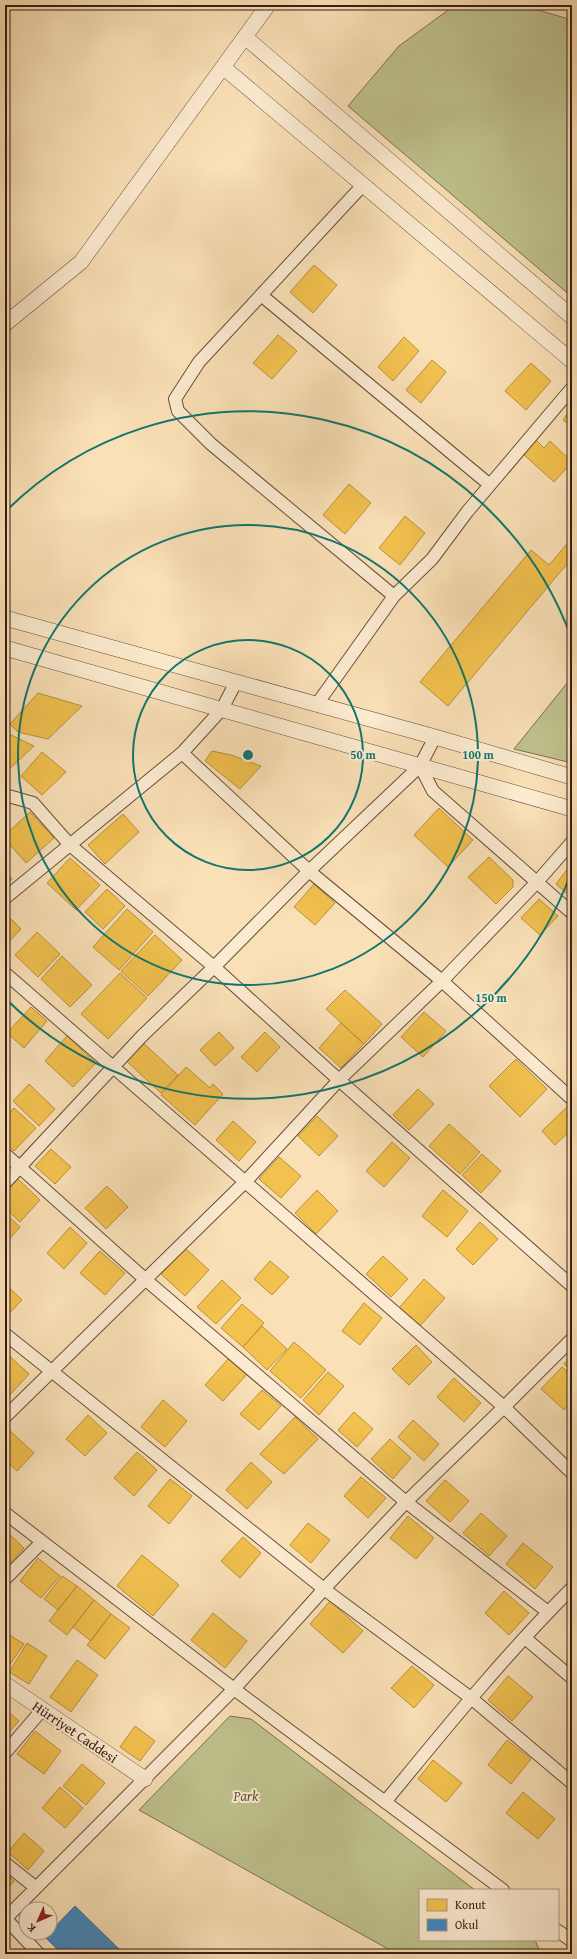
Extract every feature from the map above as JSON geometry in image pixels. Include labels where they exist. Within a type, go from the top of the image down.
[{"type":"street","points":[[5,324],[81,262],[268,5]]},
{"type":"street","points":[[245,37],[572,317]]},
{"type":"street","points":[[223,67],[572,361]]},
{"type":"street","points":[[363,185],[199,362],[175,398],[178,411],[211,444],[394,596]]},
{"type":"street","points":[[261,295],[490,485]]},
{"type":"street","points":[[317,704],[394,596],[432,559],[467,512],[572,388]]},
{"type":"street","points":[[5,618],[435,737],[572,777]]},
{"type":"street","points":[[5,648],[572,810]]},
{"type":"street","points":[[5,898],[182,753],[222,709],[236,682]]},
{"type":"street","points":[[5,1183],[142,1036],[214,967],[309,871],[420,766],[435,737]]},
{"type":"street","points":[[182,753],[309,871],[442,982],[572,1100]]},
{"type":"street","points":[[420,766],[433,791],[572,913]]},
{"type":"street","points":[[5,795],[33,804],[70,845],[214,967],[339,1080],[572,1286]]},
{"type":"street","points":[[5,1417],[246,1181],[339,1080],[442,982],[537,882],[572,842]]},
{"type":"street","points":[[5,973],[246,1181],[504,1407],[572,1473]]},
{"type":"street","points":[[5,1154],[146,1280],[406,1502],[548,1612]]},
{"type":"street","points":[[5,1334],[52,1370],[324,1589],[470,1698],[572,1783]]},
{"type":"street","points":[[39,1954],[5,1918],[234,1689],[324,1589],[406,1502],[572,1339]]},
{"type":"street","points":[[5,1512],[234,1689],[502,1889]]},
{"type":"street","points":[[5,1579],[42,1542]]},
{"type":"street","points":[[385,1802],[470,1698],[548,1612],[572,1588]]},
{"type":"street","points":[[525,1638],[572,1678]]},
{"type":"street","name":"Hürriyet Caddesi","points":[[5,1684],[145,1779]]},
{"type":"street","points":[[5,1753],[42,1710]]},
{"type":"street","points":[[5,1862],[35,1887]]},
{"type":"street","points":[[559,1932],[572,1942]]},
{"type":"green space","points":[[455,5],[521,5],[572,20],[572,297],[348,106],[399,46]]},
{"type":"green space","points":[[572,677],[572,763],[514,749]]},
{"type":"green space","name":"Park","points":[[230,1716],[251,1719],[474,1889],[419,1889],[419,1941],[535,1941],[541,1954],[397,1954],[139,1810]]},
{"type":"building: Konut","points":[[314,265],[337,285],[313,313],[290,292]]},
{"type":"building: Konut","points":[[278,335],[297,351],[272,379],[253,363]]},
{"type":"building: Konut","points":[[404,337],[419,351],[393,381],[378,367]]},
{"type":"building: Konut","points":[[432,360],[446,372],[421,403],[406,390]]},
{"type":"building: Konut","points":[[531,363],[551,381],[526,410],[505,391]]},
{"type":"building: Konut","points":[[572,407],[572,427],[563,420]]},
{"type":"building: Konut","points":[[535,439],[544,448],[550,441],[572,462],[554,482],[522,453]]},
{"type":"building: Konut","points":[[349,484],[371,503],[345,534],[323,515]]},
{"type":"building: Konut","points":[[405,516],[425,533],[400,565],[379,548]]},
{"type":"building: Konut","points":[[572,538],[572,558],[448,706],[420,682],[531,550],[549,565]]},
{"type":"building: Konut","points":[[38,693],[82,706],[48,739],[18,732],[10,724]]},
{"type":"building: Konut","points":[[5,732],[34,746],[5,773]]},
{"type":"building: Konut","points":[[212,751],[231,755],[261,766],[240,789],[205,761]]},
{"type":"building: Konut","points":[[42,752],[66,772],[42,795],[21,776]]},
{"type":"building: Konut","points":[[439,808],[473,840],[448,867],[414,835]]},
{"type":"building: Konut","points":[[30,812],[54,838],[26,863],[5,839],[5,835]]},
{"type":"building: Konut","points":[[123,814],[139,832],[105,864],[88,845]]},
{"type":"building: Konut","points":[[489,857],[513,880],[513,887],[496,904],[468,877]]},
{"type":"building: Konut","points":[[70,858],[100,885],[76,910],[47,883]]},
{"type":"building: Konut","points":[[572,863],[572,898],[556,884]]},
{"type":"building: Konut","points":[[5,871],[12,879],[5,885]]},
{"type":"building: Konut","points":[[314,884],[335,903],[315,925],[294,907]]},
{"type":"building: Konut","points":[[107,889],[125,906],[103,929],[85,912]]},
{"type":"building: Konut","points":[[539,899],[558,916],[540,935],[521,918]]},
{"type":"building: Konut","points":[[127,909],[153,932],[119,970],[93,947]]},
{"type":"building: Konut","points":[[5,913],[21,929],[5,946]]},
{"type":"building: Konut","points":[[37,932],[60,954],[38,977],[15,955]]},
{"type":"building: Konut","points":[[155,935],[182,960],[148,996],[121,971]]},
{"type":"building: Konut","points":[[62,956],[92,985],[70,1007],[41,979]]},
{"type":"building: Konut","points":[[120,973],[147,998],[108,1039],[81,1014]]},
{"type":"building: Konut","points":[[345,990],[382,1024],[364,1044],[326,1009]]},
{"type":"building: Konut","points":[[31,1007],[47,1021],[24,1048],[7,1033]]},
{"type":"building: Konut","points":[[424,1012],[446,1031],[423,1057],[401,1037]]},
{"type":"building: Konut","points":[[341,1023],[364,1044],[341,1068],[319,1048]]},
{"type":"building: Konut","points":[[219,1032],[234,1048],[215,1066],[200,1050]]},
{"type":"building: Konut","points":[[265,1032],[280,1047],[257,1072],[241,1057]]},
{"type":"building: Konut","points":[[67,1036],[96,1063],[73,1087],[45,1061]]},
{"type":"building: Konut","points":[[140,1040],[178,1075],[161,1093],[123,1058]]},
{"type":"building: Konut","points":[[516,1059],[547,1089],[520,1117],[489,1086]]},
{"type":"building: Konut","points":[[186,1067],[210,1088],[213,1084],[223,1094],[195,1125],[161,1095]]},
{"type":"building: Konut","points":[[29,1084],[55,1109],[39,1126],[13,1101]]},
{"type":"building: Konut","points":[[418,1089],[434,1104],[409,1130],[393,1115]]},
{"type":"building: Konut","points":[[568,1106],[572,1110],[572,1129],[555,1145],[542,1131]]},
{"type":"building: Konut","points":[[14,1108],[36,1128],[14,1151],[5,1142],[5,1118]]},
{"type":"building: Konut","points":[[317,1116],[338,1136],[319,1156],[298,1136]]},
{"type":"building: Konut","points":[[233,1121],[256,1142],[239,1161],[216,1140]]},
{"type":"building: Konut","points":[[449,1124],[480,1152],[460,1174],[429,1146]]},
{"type":"building: Konut","points":[[392,1142],[410,1158],[384,1187],[366,1171]]},
{"type":"building: Konut","points":[[51,1149],[71,1167],[55,1184],[35,1166]]},
{"type":"building: Konut","points":[[482,1154],[501,1171],[481,1193],[462,1175]]},
{"type":"building: Konut","points":[[279,1157],[301,1176],[281,1198],[259,1179]]},
{"type":"building: Konut","points":[[18,1179],[40,1200],[20,1222],[5,1208],[5,1193]]},
{"type":"building: Konut","points":[[107,1186],[128,1207],[106,1229],[85,1208]]},
{"type":"building: Konut","points":[[317,1190],[338,1211],[316,1234],[295,1213]]},
{"type":"building: Konut","points":[[443,1190],[468,1211],[447,1237],[422,1216]]},
{"type":"building: Konut","points":[[5,1213],[20,1227],[5,1244]]},
{"type":"building: Konut","points":[[480,1222],[498,1239],[473,1265],[456,1249]]},
{"type":"building: Konut","points":[[70,1227],[87,1243],[64,1269],[47,1253]]},
{"type":"building: Konut","points":[[185,1248],[209,1270],[185,1296],[161,1274]]},
{"type":"building: Konut","points":[[100,1251],[125,1273],[105,1295],[80,1273]]},
{"type":"building: Konut","points":[[383,1256],[408,1279],[391,1297],[366,1274]]},
{"type":"building: Konut","points":[[270,1261],[289,1277],[272,1295],[254,1279]]},
{"type":"building: Konut","points":[[424,1279],[445,1298],[420,1326],[399,1308]]},
{"type":"building: Konut","points":[[222,1280],[241,1298],[216,1324],[197,1307]]},
{"type":"building: Konut","points":[[5,1284],[22,1300],[5,1318]]},
{"type":"building: Konut","points":[[364,1303],[382,1318],[360,1345],[342,1331]]},
{"type":"building: Konut","points":[[242,1304],[264,1323],[243,1347],[221,1328]]},
{"type":"building: Konut","points":[[262,1326],[287,1349],[267,1370],[243,1347]]},
{"type":"building: Konut","points":[[294,1342],[326,1370],[301,1398],[270,1371]]},
{"type":"building: Konut","points":[[416,1345],[432,1362],[409,1385],[392,1369]]},
{"type":"building: Konut","points":[[5,1352],[29,1374],[9,1396],[5,1392]]},
{"type":"building: Konut","points":[[572,1355],[572,1372],[564,1364]]},
{"type":"building: Konut","points":[[229,1358],[247,1374],[223,1401],[205,1385]]},
{"type":"building: Konut","points":[[562,1367],[572,1376],[572,1401],[564,1410],[541,1389]]},
{"type":"building: Konut","points":[[328,1372],[344,1386],[319,1415],[303,1400]]},
{"type":"building: Konut","points":[[454,1378],[481,1403],[464,1422],[437,1397]]},
{"type":"building: Konut","points":[[262,1390],[281,1406],[259,1430],[240,1414]]},
{"type":"building: Konut","points":[[163,1400],[187,1421],[165,1447],[141,1427]]},
{"type":"building: Konut","points":[[354,1412],[373,1429],[357,1447],[338,1430]]},
{"type":"building: Konut","points":[[88,1415],[107,1433],[85,1456],[66,1439]]},
{"type":"building: Konut","points":[[295,1417],[318,1439],[284,1474],[260,1454]]},
{"type":"building: Konut","points":[[413,1420],[439,1444],[424,1461],[398,1437]]},
{"type":"building: Konut","points":[[7,1428],[34,1453],[17,1471],[5,1460],[5,1430]]},
{"type":"building: Konut","points":[[390,1439],[411,1458],[393,1479],[371,1459]]},
{"type":"building: Konut","points":[[137,1452],[157,1470],[134,1496],[114,1478]]},
{"type":"building: Konut","points":[[251,1462],[272,1482],[247,1509],[226,1490]]},
{"type":"building: Konut","points":[[361,1477],[386,1498],[368,1518],[344,1496]]},
{"type":"building: Konut","points":[[170,1479],[192,1496],[169,1524],[148,1506]]},
{"type":"building: Konut","points":[[445,1480],[469,1501],[450,1522],[426,1501]]},
{"type":"building: Konut","points":[[481,1513],[507,1536],[489,1556],[463,1533]]},
{"type":"building: Konut","points":[[408,1516],[434,1538],[416,1559],[390,1538]]},
{"type":"building: Konut","points":[[308,1523],[330,1540],[311,1563],[290,1545]]},
{"type":"building: Konut","points":[[5,1530],[24,1548],[7,1566],[5,1564]]},
{"type":"building: Konut","points":[[243,1537],[261,1553],[240,1578],[221,1561]]},
{"type":"building: Konut","points":[[523,1543],[553,1567],[535,1589],[506,1564]]},
{"type":"building: Konut","points":[[142,1555],[179,1585],[153,1616],[117,1586]]},
{"type":"building: Konut","points":[[38,1558],[60,1576],[41,1598],[20,1581]]},
{"type":"building: Konut","points":[[62,1576],[77,1586],[58,1610],[44,1599]]},
{"type":"building: Konut","points":[[77,1586],[94,1600],[67,1635],[49,1621]]},
{"type":"building: Konut","points":[[504,1591],[529,1613],[509,1635],[485,1613]]},
{"type":"building: Konut","points":[[94,1600],[111,1614],[91,1641],[73,1627]]},
{"type":"building: Konut","points":[[330,1601],[363,1631],[343,1653],[310,1624]]},
{"type":"building: Konut","points":[[213,1613],[247,1641],[225,1668],[191,1640]]},
{"type":"building: Konut","points":[[111,1614],[130,1628],[105,1659],[87,1645]]},
{"type":"building: Konut","points":[[5,1632],[24,1644],[6,1670],[5,1670]]},
{"type":"building: Konut","points":[[27,1643],[47,1656],[29,1684],[9,1672]]},
{"type":"building: Konut","points":[[77,1660],[98,1675],[71,1712],[50,1697]]},
{"type":"building: Konut","points":[[412,1666],[434,1685],[414,1708],[391,1688]]},
{"type":"building: Konut","points":[[508,1676],[533,1697],[512,1721],[488,1700]]},
{"type":"building: Konut","points":[[5,1709],[19,1721],[5,1736]]},
{"type":"building: Konut","points":[[135,1726],[155,1741],[140,1761],[120,1747]]},
{"type":"building: Konut","points":[[35,1731],[61,1751],[44,1774],[17,1754]]},
{"type":"building: Konut","points":[[507,1740],[531,1759],[511,1784],[488,1765]]},
{"type":"building: Konut","points":[[433,1760],[462,1783],[446,1802],[418,1779]]},
{"type":"building: Konut","points":[[82,1764],[105,1783],[86,1805],[63,1786]]},
{"type":"building: Konut","points":[[60,1787],[83,1808],[65,1828],[42,1808]]},
{"type":"building: Konut","points":[[523,1792],[555,1819],[538,1839],[506,1813]]},
{"type":"building: Konut","points":[[24,1833],[44,1851],[28,1870],[8,1852]]},
{"type":"building: Konut","points":[[5,1873],[14,1881],[5,1891]]},
{"type":"building: Okul","points":[[75,1906],[124,1954],[62,1954],[49,1941],[58,1941],[58,1924]]}]
